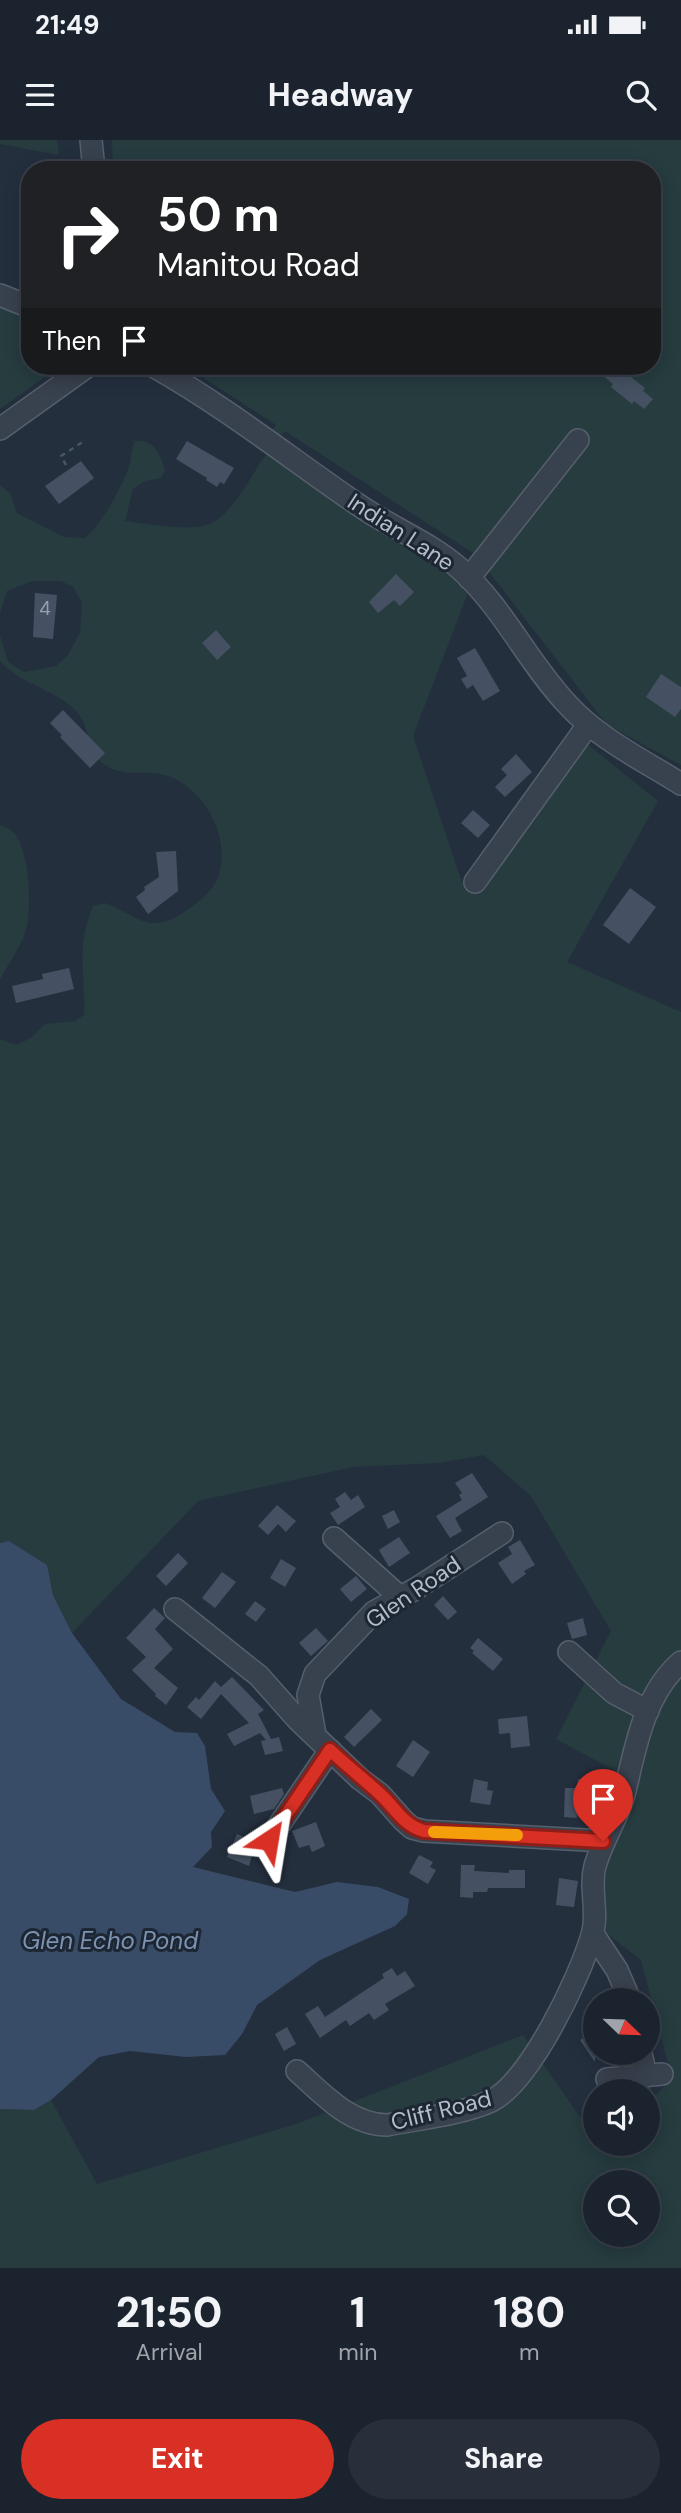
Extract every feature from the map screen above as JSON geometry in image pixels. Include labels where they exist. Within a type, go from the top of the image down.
[{"type":"street","points":[[91,140],[93,161]]},
{"type":"street","points":[[0,295],[21,303]]},
{"type":"street","points":[[0,429],[75,375]]},
{"type":"street","name":"Indian Lane","points":[[167,375],[249,426],[365,510],[434,549],[480,589],[550,684],[587,724],[681,784]]},
{"type":"street","points":[[469,578],[578,439]]},
{"type":"street","points":[[475,882],[587,724]]},
{"type":"street","name":"Glen Road","points":[[323,1742],[308,1695],[315,1674],[374,1612],[502,1533]]},
{"type":"street","points":[[334,1538],[400,1597]]},
{"type":"street","points":[[175,1609],[259,1676],[298,1720],[360,1779],[380,1794],[412,1828],[424,1831],[603,1841]]},
{"type":"street","points":[[569,1653],[614,1693],[648,1711]]},
{"type":"street","points":[[625,1988],[617,1970],[593,1934],[594,1869],[603,1841],[622,1803],[634,1750],[648,1711],[659,1687],[681,1662]]},
{"type":"street","points":[[269,1840],[323,1742]]},
{"type":"street","name":"Cliff Road","points":[[297,2071],[350,2115],[376,2125],[387,2125],[491,2101],[511,2086],[527,2067],[559,2010],[593,1934]]},
{"type":"street","points":[[607,2079],[654,2075],[648,2065]]},
{"type":"path","points":[[66,466],[61,456],[84,441]]},
{"type":"green space","points":[[0,140],[57,140],[59,155],[0,144]]},
{"type":"green space","points":[[112,140],[681,140],[681,765],[607,725],[476,555],[285,431],[280,437],[270,433],[276,425],[199,375],[661,375],[661,161],[113,161]]},
{"type":"green space","points":[[0,297],[21,308],[21,375],[47,375],[0,409]]},
{"type":"green space","points":[[135,441],[142,441],[156,449],[165,470],[161,478],[145,481],[133,489],[125,521],[173,527],[198,526],[217,520],[233,505],[270,449],[471,585],[413,736],[462,883],[581,739],[658,801],[567,962],[681,1012],[681,2268],[0,2268],[0,2109],[34,2110],[51,2100],[97,2184],[299,2123],[523,2035],[583,2120],[583,2156],[660,2156],[660,2090],[672,2079],[660,2033],[660,1988],[648,1988],[641,1960],[582,1914],[594,1830],[621,1774],[556,1739],[611,1631],[531,1496],[484,1455],[438,1463],[353,1467],[198,1501],[72,1633],[53,1595],[47,1565],[9,1541],[0,1543],[0,1039],[16,1045],[31,1038],[45,1024],[75,1021],[84,1015],[84,935],[93,906],[105,903],[143,921],[161,923],[197,903],[214,885],[221,865],[222,850],[214,820],[196,794],[184,784],[163,774],[121,772],[105,765],[95,753],[84,723],[75,710],[57,696],[17,676],[0,661],[0,635],[8,662],[24,672],[56,666],[68,655],[80,633],[82,602],[73,587],[61,581],[32,581],[7,591],[0,613],[0,485],[10,493],[17,513],[64,537],[84,538],[104,515],[118,492],[130,463]]},
{"type":"green space","points":[[0,825],[13,832],[19,841],[26,866],[29,895],[26,930],[0,980]]},
{"type":"water","name":"Glen Echo Pond","points":[[9,1541],[47,1565],[53,1595],[72,1633],[121,1699],[175,1732],[197,1733],[205,1746],[211,1789],[225,1811],[211,1832],[212,1847],[193,1867],[295,1892],[337,1882],[378,1887],[409,1899],[407,1914],[395,1926],[320,1960],[257,2005],[242,2034],[225,2055],[186,2057],[130,2051],[99,2057],[51,2100],[34,2110],[0,2109],[0,1543]]},
{"type":"building","points":[[602,375],[628,375],[645,388],[643,391],[653,399],[644,409],[634,401],[632,404],[611,387],[613,384]]},
{"type":"building","points":[[187,441],[234,468],[224,484],[220,482],[217,487],[176,459]]},
{"type":"building","points":[[81,461],[94,478],[59,504],[45,486]]},
{"type":"building","points":[[396,574],[414,592],[400,606],[394,600],[378,613],[369,602]]},
{"type":"building","points":[[35,593],[57,595],[53,639],[33,637]]},
{"type":"building","points":[[216,630],[231,647],[217,660],[202,643]]},
{"type":"building","points":[[475,648],[500,691],[483,701],[473,685],[467,689],[461,679],[467,676],[457,658]]},
{"type":"building","points":[[661,674],[681,687],[681,709],[675,717],[646,697]]},
{"type":"building","points":[[63,710],[105,753],[90,768],[50,723]]},
{"type":"building","points":[[516,754],[532,772],[505,797],[495,787],[507,775],[501,769]]},
{"type":"building","points":[[473,810],[490,825],[478,838],[461,823]]},
{"type":"building","points":[[176,851],[178,891],[148,914],[136,897],[145,890],[144,887],[159,877],[156,852]]},
{"type":"building","points":[[630,888],[656,907],[629,944],[603,925]]},
{"type":"building","points":[[69,968],[74,989],[16,1003],[12,986],[43,979],[42,974]]},
{"type":"building","points":[[472,1473],[488,1497],[455,1518],[462,1531],[450,1538],[436,1516],[462,1500],[459,1495],[462,1493],[455,1483]]},
{"type":"building","points":[[345,1492],[351,1500],[358,1495],[365,1507],[338,1525],[330,1513],[340,1507],[335,1499]]},
{"type":"building","points":[[277,1505],[296,1521],[286,1532],[278,1524],[268,1535],[258,1526]]},
{"type":"building","points":[[394,1510],[400,1522],[388,1529],[382,1516]]},
{"type":"building","points":[[399,1537],[410,1553],[389,1567],[379,1550]]},
{"type":"building","points":[[520,1540],[535,1565],[524,1571],[526,1574],[512,1584],[498,1563],[512,1554],[508,1547]]},
{"type":"building","points":[[178,1553],[188,1563],[166,1586],[156,1576]]},
{"type":"building","points":[[281,1559],[296,1568],[285,1587],[270,1578]]},
{"type":"building","points":[[222,1572],[236,1582],[215,1608],[202,1598]]},
{"type":"building","points":[[356,1576],[367,1589],[351,1602],[340,1589]]},
{"type":"building","points":[[443,1596],[457,1612],[448,1620],[434,1605]]},
{"type":"building","points":[[255,1601],[266,1609],[256,1622],[245,1614]]},
{"type":"building","points":[[154,1608],[165,1618],[155,1629],[173,1649],[154,1668],[178,1688],[166,1705],[132,1670],[146,1657],[126,1638]]},
{"type":"building","points":[[583,1618],[587,1635],[572,1639],[567,1623]]},
{"type":"building","points":[[316,1628],[328,1641],[311,1656],[299,1643]]},
{"type":"building","points":[[478,1638],[503,1659],[493,1671],[472,1653],[474,1651],[470,1648]]},
{"type":"building","points":[[232,1677],[264,1710],[258,1714],[271,1739],[279,1737],[283,1751],[265,1755],[261,1741],[266,1740],[260,1733],[234,1746],[227,1734],[249,1723],[221,1694],[201,1719],[187,1707],[196,1697],[199,1700],[215,1681],[221,1687]]},
{"type":"building","points":[[371,1709],[382,1720],[354,1747],[344,1737]]},
{"type":"building","points":[[527,1716],[530,1746],[511,1748],[510,1733],[499,1734],[498,1719]]},
{"type":"building","points":[[413,1740],[430,1752],[413,1777],[396,1766]]},
{"type":"building","points":[[474,1779],[488,1782],[487,1790],[493,1791],[490,1805],[470,1802]]},
{"type":"building","points":[[578,1779],[596,1779],[595,1798],[581,1798],[581,1805],[577,1805],[577,1818],[564,1817],[565,1788],[577,1788]]},
{"type":"building","points":[[282,1788],[284,1794],[274,1809],[254,1814],[250,1796]]},
{"type":"building","points":[[316,1822],[325,1846],[312,1852],[309,1845],[299,1848],[292,1831]]},
{"type":"building","points":[[237,1834],[256,1842],[249,1866],[227,1857]]},
{"type":"building","points":[[419,1855],[433,1862],[430,1867],[436,1870],[428,1884],[409,1873]]},
{"type":"building","points":[[461,1865],[475,1865],[474,1871],[509,1873],[509,1870],[525,1870],[525,1888],[488,1888],[487,1892],[473,1892],[473,1898],[460,1897]]},
{"type":"building","points":[[559,1878],[578,1881],[574,1907],[556,1905]]},
{"type":"building","points":[[392,1968],[397,1976],[405,1971],[415,1986],[385,2004],[389,2010],[374,2020],[369,2013],[350,2026],[346,2020],[320,2038],[305,2014],[318,2006],[325,2017],[384,1978],[382,1974]]},
{"type":"building","points":[[287,2027],[296,2044],[284,2051],[275,2034]]},
{"type":"slow traffic","points":[[434,1832],[517,1835]]},
{"type":"route","points":[[269,1840],[330,1750],[380,1794],[412,1828],[424,1831],[603,1841]]}]
